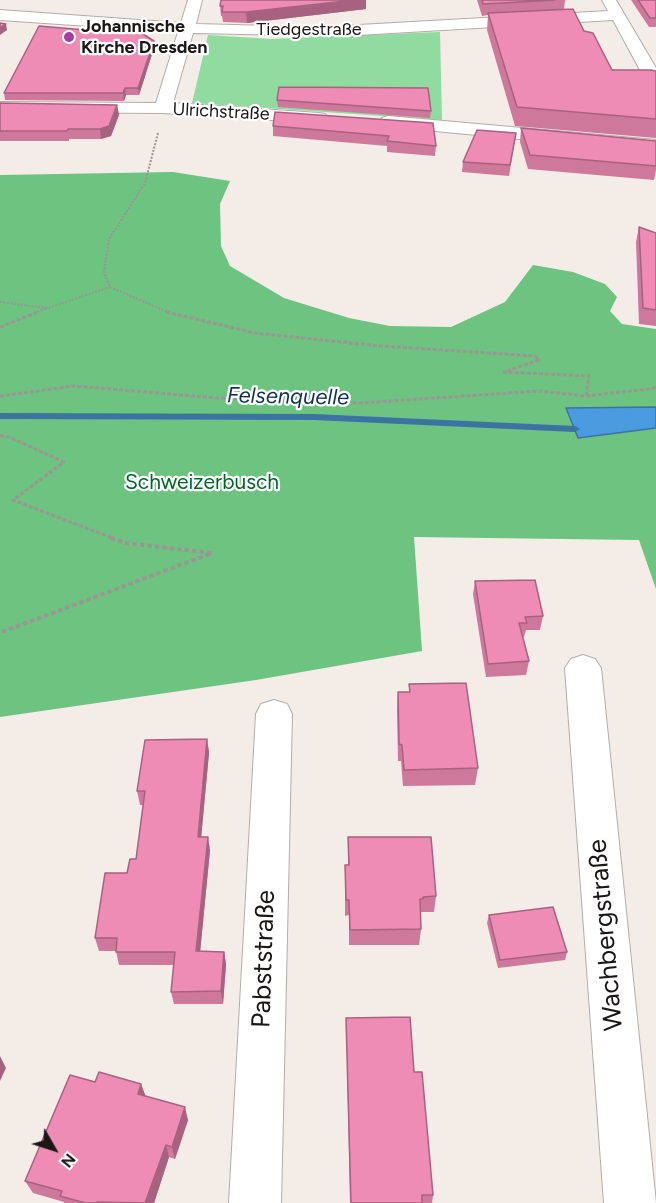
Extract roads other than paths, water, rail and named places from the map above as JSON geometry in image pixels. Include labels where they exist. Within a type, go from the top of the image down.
[{"type":"street","points":[[163,108],[195,0]]},
{"type":"street","points":[[609,0],[656,83]]},
{"type":"street","name":"Tiedgestraße","points":[[0,15],[186,28],[341,31],[618,15]]},
{"type":"street","name":"Ulrichstraße","points":[[0,107],[163,108],[342,119]]},
{"type":"street","points":[[366,121],[656,146]]},
{"type":"street","name":"Wachbergstraße","points":[[584,668],[630,1203]]},
{"type":"street","name":"Pabststraße","points":[[255,1203],[274,714]]},
{"type":"water","points":[[656,407],[656,428],[578,438],[566,408]]},
{"type":"waterway","name":"Felsenquelle","points":[[0,416],[314,417],[575,429]]},
{"type":"place","name":"Johannische Kirche Dresden","points":[[69,37]]},
{"type":"park label","name":"Schweizerbusch","points":[[202,483]]}]
